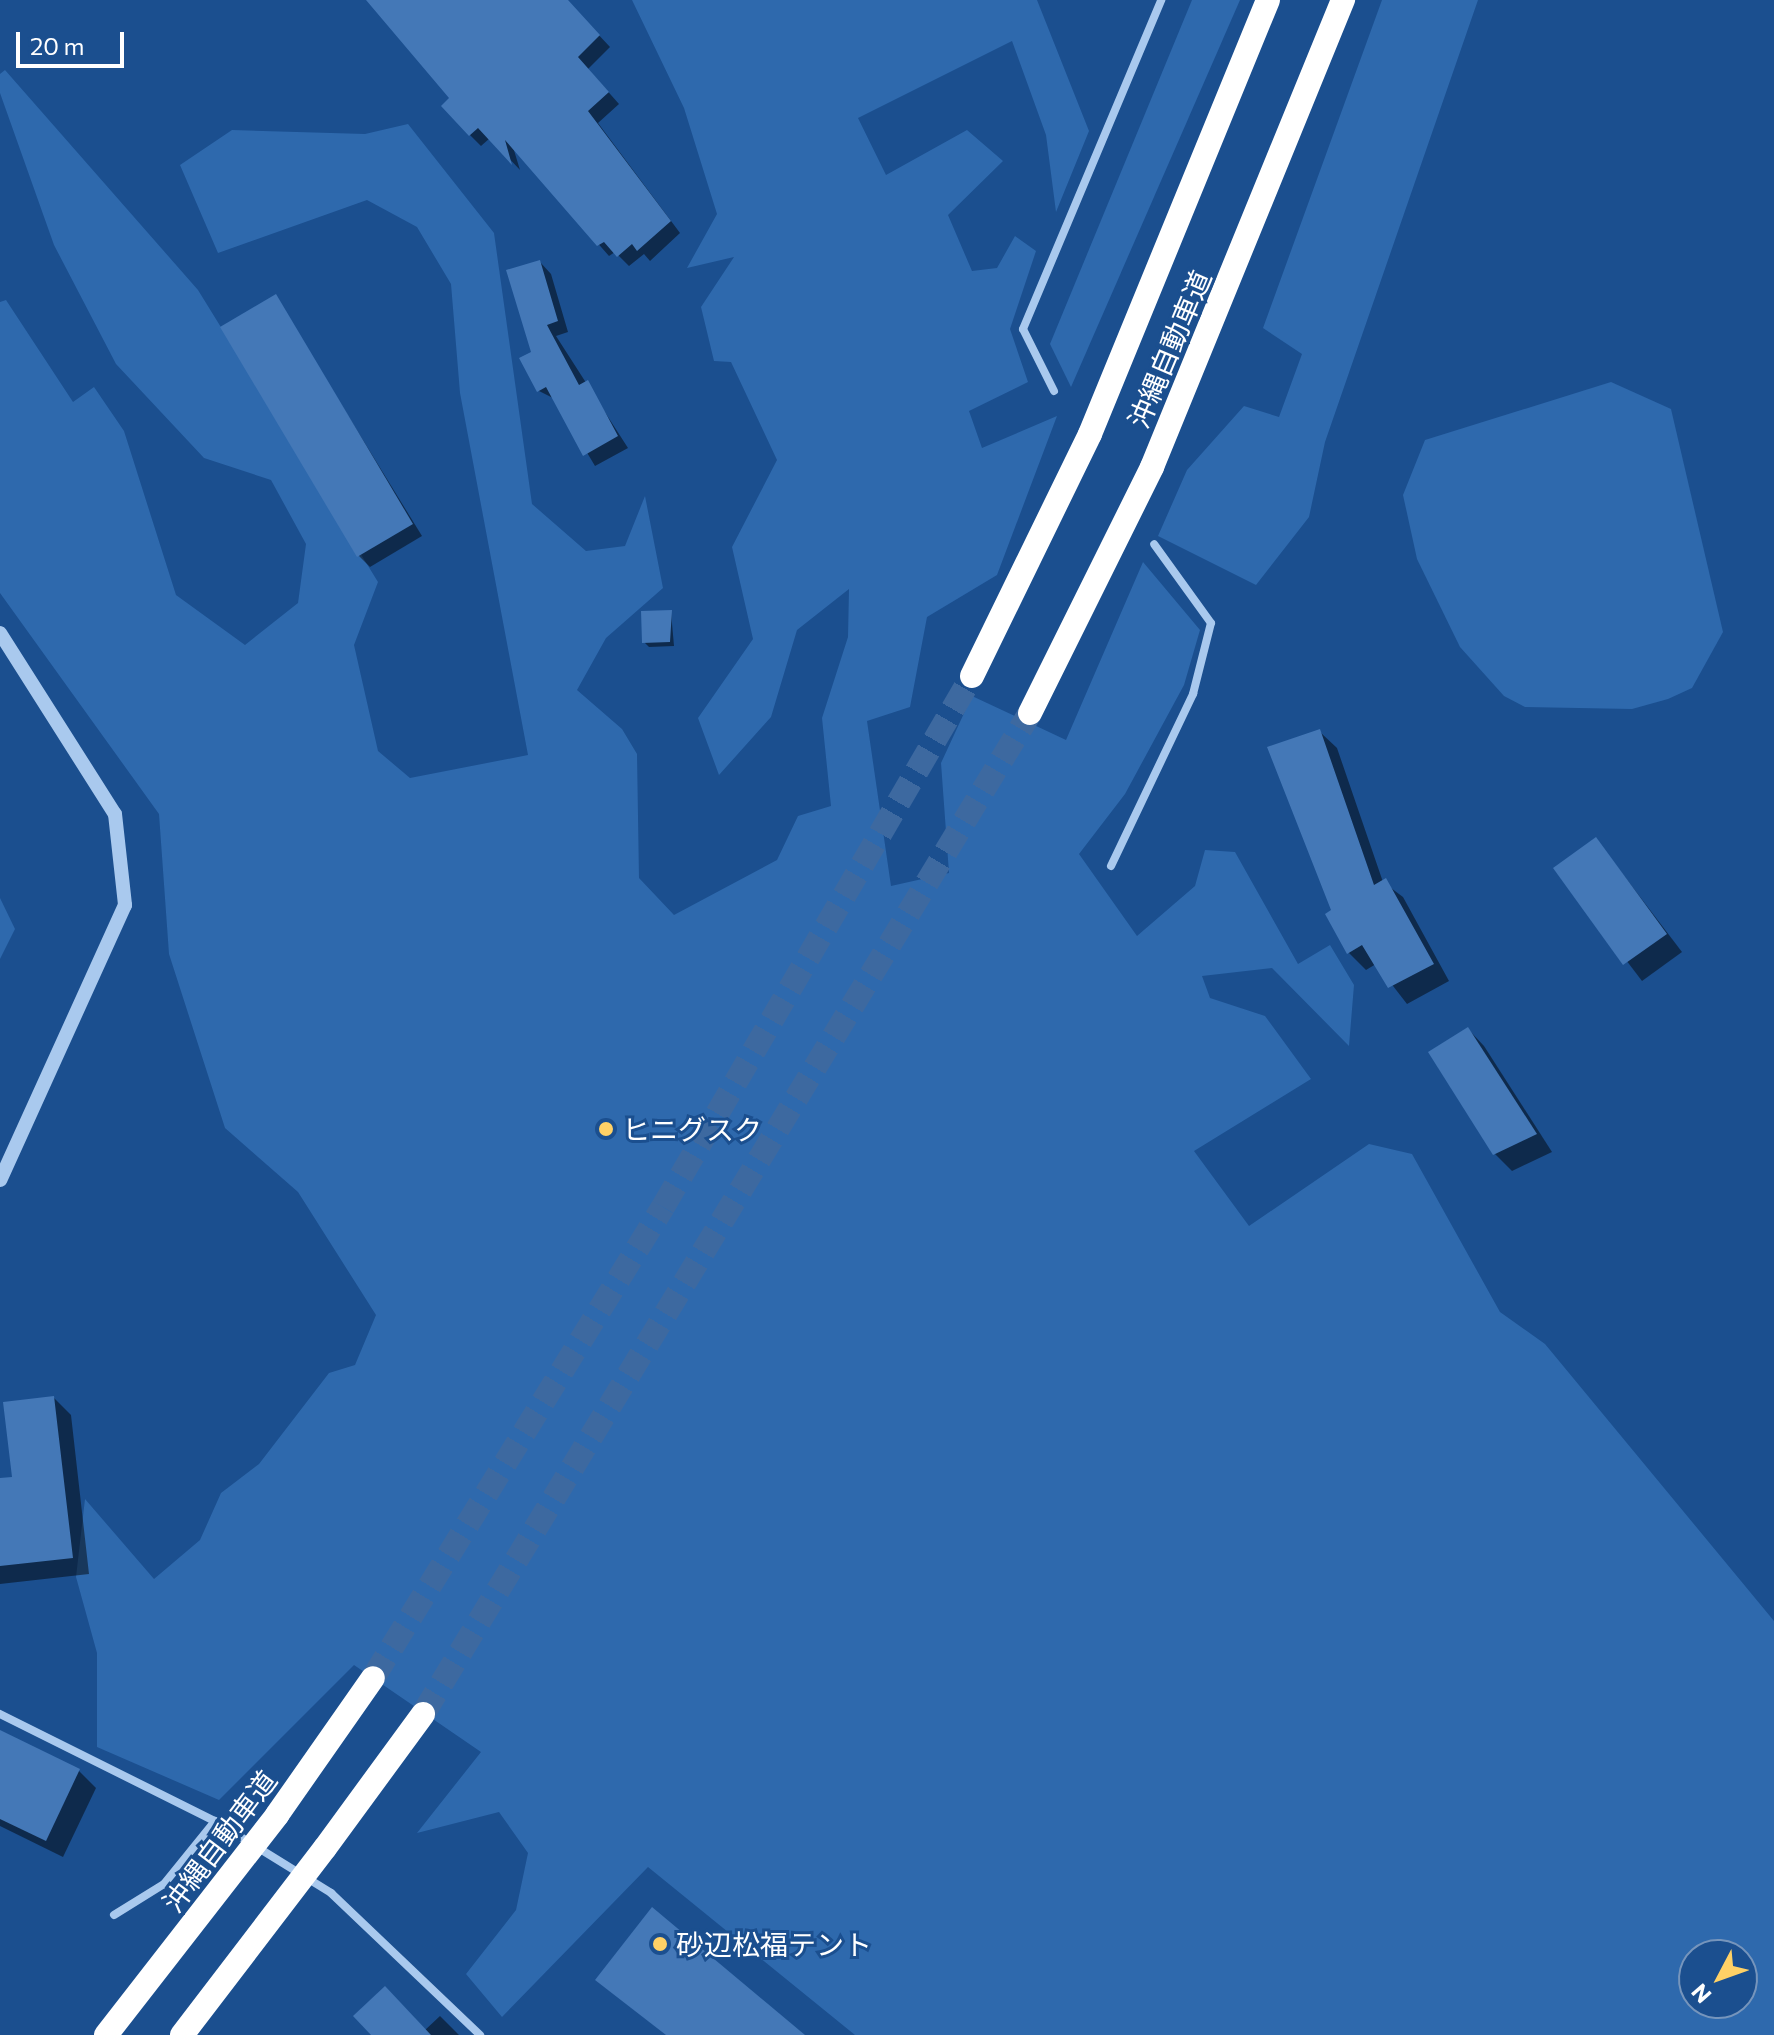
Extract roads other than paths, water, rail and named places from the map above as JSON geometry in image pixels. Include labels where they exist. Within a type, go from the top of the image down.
[{"type":"highway","name":"沖縄自動車道","points":[[972,676],[1090,434],[1268,0]]},
{"type":"highway","name":"沖縄自動車道","points":[[1030,713],[1152,467],[1343,0]]},
{"type":"highway","name":"沖縄自動車道","points":[[106,2035],[277,1815],[373,1678]]},
{"type":"highway","points":[[182,2035],[423,1714]]},
{"type":"street","points":[[1054,391],[1023,329],[1161,0]]},
{"type":"street","points":[[1111,866],[1193,694],[1211,623],[1154,544]]},
{"type":"street","points":[[0,633],[115,814],[125,905],[0,1180]]},
{"type":"street","points":[[0,1714],[215,1821],[331,1893],[480,2035]]},
{"type":"street","points":[[114,1915],[164,1884],[215,1821]]},
{"type":"tunnel","points":[[373,1678],[663,1207],[972,676]]},
{"type":"tunnel","points":[[423,1714],[1030,713]]},
{"type":"place","name":"ヒニグスク","points":[[606,1129]]},
{"type":"place","name":"砂辺松福テント","points":[[660,1944]]}]
